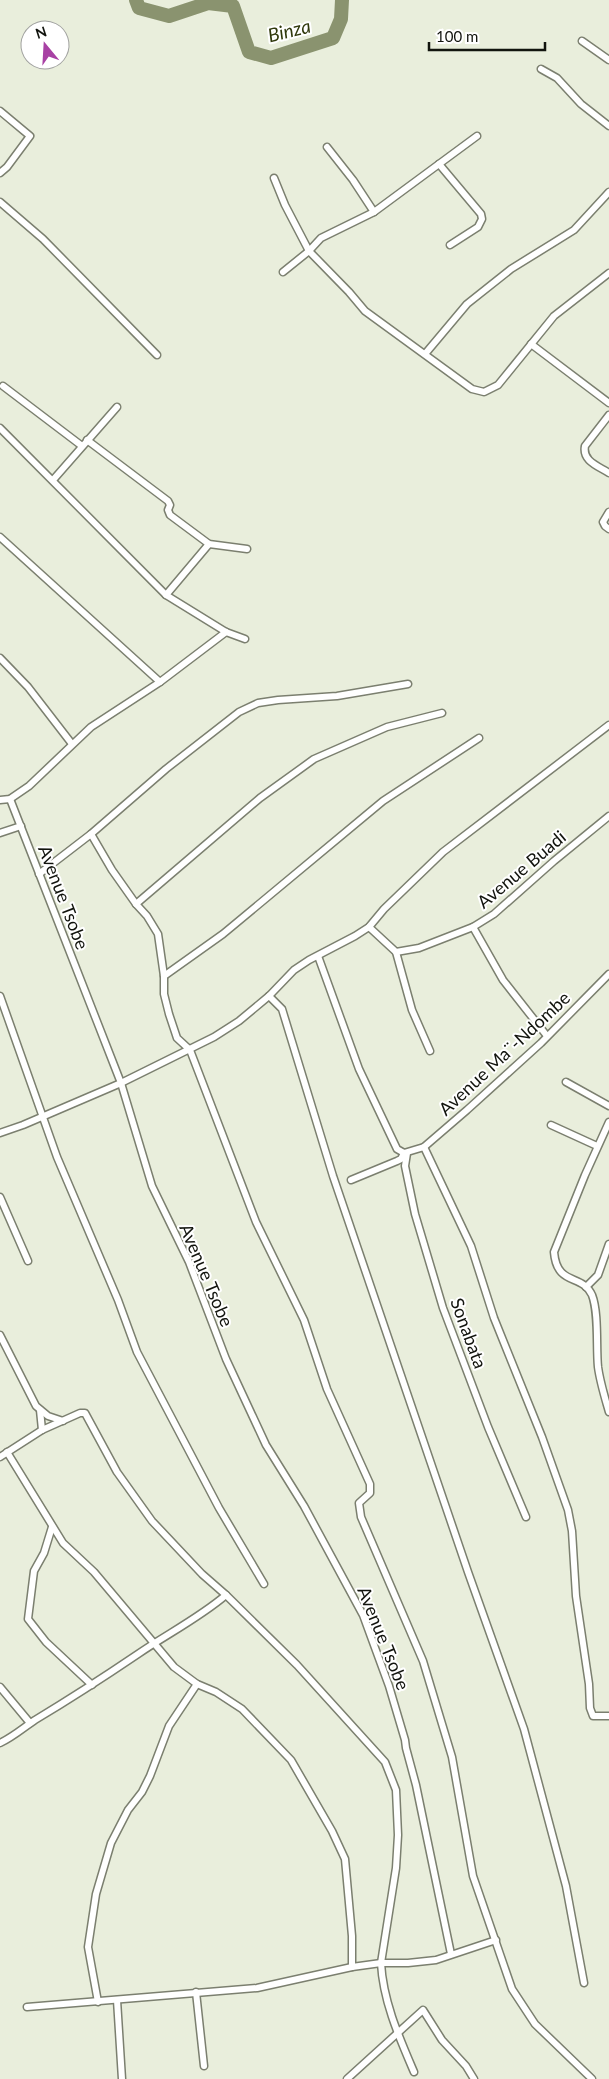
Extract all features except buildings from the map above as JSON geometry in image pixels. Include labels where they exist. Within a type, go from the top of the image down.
[{"type":"street","points":[[582,41],[609,60]]},
{"type":"street","points":[[541,69],[557,78],[582,104],[609,126]]},
{"type":"street","points":[[0,111],[30,136],[7,167],[0,173]]},
{"type":"street","points":[[283,272],[309,251],[321,238],[374,212],[477,136]]},
{"type":"street","points":[[327,148],[353,180],[374,212]]},
{"type":"street","points":[[439,164],[481,214],[482,219],[478,227],[450,245]]},
{"type":"street","points":[[274,178],[285,205],[309,251],[366,311],[472,389],[484,392],[498,386],[554,316],[609,273]]},
{"type":"street","points":[[425,354],[467,304],[511,270],[574,230],[609,192]]},
{"type":"street","points":[[0,202],[43,239],[157,355]]},
{"type":"street","points":[[531,344],[609,403]]},
{"type":"street","points":[[3,386],[82,446]]},
{"type":"street","points":[[54,480],[87,440],[117,408]]},
{"type":"street","points":[[609,415],[585,446],[584,452],[586,458],[609,473]]},
{"type":"street","points":[[0,428],[54,480],[166,595],[226,632],[245,639]]},
{"type":"street","points":[[87,440],[168,501],[170,504],[168,510],[170,515],[209,544],[247,549]]},
{"type":"street","points":[[609,512],[603,522],[609,529]]},
{"type":"street","points":[[0,537],[160,682]]},
{"type":"street","points":[[166,595],[209,544]]},
{"type":"street","points":[[0,800],[10,799],[29,786],[91,727],[160,682],[226,632]]},
{"type":"street","points":[[0,658],[28,687],[72,744]]},
{"type":"street","points":[[39,874],[91,834],[166,770],[239,712],[258,703],[337,696],[408,684]]},
{"type":"street","points":[[136,904],[260,798],[314,759],[387,727],[442,713]]},
{"type":"street","points":[[0,1133],[121,1084],[190,1050],[239,1021],[269,996],[294,970],[369,927],[384,909],[443,852],[609,725]]},
{"type":"street","points":[[164,976],[223,934],[383,801],[479,738]]},
{"type":"street","name":"Avenue Tsobe","points":[[10,799],[121,1084],[152,1186],[189,1262],[211,1322],[266,1445],[304,1506],[363,1615],[389,1686],[405,1740],[451,1954]]},
{"type":"street","name":"Avenue Buadi","points":[[396,952],[419,948],[473,927],[494,914],[609,816]]},
{"type":"street","points":[[0,833],[20,826]]},
{"type":"street","points":[[91,834],[136,904],[147,916],[158,934],[164,976],[164,994],[177,1038],[190,1050],[256,1222],[304,1320],[327,1389],[370,1484],[370,1493],[359,1503],[361,1517],[424,1661],[452,1757],[473,1876],[512,1989],[535,2024],[592,2079]]},
{"type":"street","points":[[369,927],[396,952],[412,1010],[430,1051]]},
{"type":"street","points":[[473,927],[503,980],[547,1036]]},
{"type":"street","points":[[318,956],[359,1069],[397,1149],[405,1153]]},
{"type":"street","name":"Avenue Ma¨-Ndombe","points":[[421,1148],[467,1110],[547,1036],[609,974]]},
{"type":"street","points":[[0,996],[42,1117],[118,1300],[137,1352],[219,1508],[264,1584]]},
{"type":"street","points":[[269,996],[282,1010],[333,1176],[464,1563],[524,1729],[566,1886],[584,1983]]},
{"type":"street","points":[[566,1082],[609,1106]]},
{"type":"street","points":[[609,1122],[597,1146],[554,1252],[555,1265],[561,1274],[586,1287],[593,1300],[598,1367],[609,1412]]},
{"type":"street","points":[[551,1125],[597,1146]]},
{"type":"street","points":[[351,1180],[397,1161],[405,1153],[421,1148],[471,1246],[494,1318],[535,1418],[568,1510],[572,1531],[576,1596],[589,1684],[590,1708],[593,1716],[609,1716]]},
{"type":"street","name":"Sonabata","points":[[405,1153],[405,1166],[415,1214],[442,1308],[488,1428],[526,1517]]},
{"type":"street","points":[[0,1197],[28,1262]]},
{"type":"street","points":[[586,1287],[598,1275],[609,1244]]},
{"type":"street","points":[[0,1335],[40,1410],[42,1430]]},
{"type":"street","points":[[40,1410],[48,1416],[63,1421]]},
{"type":"street","points":[[0,1457],[42,1430],[80,1413],[85,1413],[122,1479],[152,1521],[202,1574],[297,1665],[385,1762],[393,1778],[398,1799],[397,1854],[381,1963],[383,1987],[398,2033],[414,2072]]},
{"type":"street","points":[[8,1452],[63,1543],[94,1572],[174,1667],[197,1684],[216,1692],[242,1709],[286,1754],[309,1788],[345,1860],[352,1936],[352,1967]]},
{"type":"street","points":[[52,1527],[44,1553],[34,1572],[28,1619],[46,1642],[92,1685]]},
{"type":"street","points":[[0,1743],[19,1733],[30,1723],[92,1685],[153,1643],[206,1612],[226,1595]]},
{"type":"street","points":[[98,2002],[88,1947],[96,1894],[111,1843],[128,1810],[142,1792],[150,1776],[169,1726],[197,1684]]},
{"type":"street","points":[[0,1687],[30,1723]]},
{"type":"street","points":[[27,2007],[257,1988],[352,1967],[381,1963],[426,1961],[496,1940]]},
{"type":"street","points":[[196,1992],[204,2066]]},
{"type":"street","points":[[117,2000],[122,2079]]},
{"type":"street","points":[[347,2079],[423,2010],[442,2040],[466,2066],[474,2079]]},
{"type":"waterway","name":"Binza","points":[[136,0],[139,8],[169,16],[208,3],[233,6],[249,52],[271,58],[333,38],[341,19],[342,0]]}]
